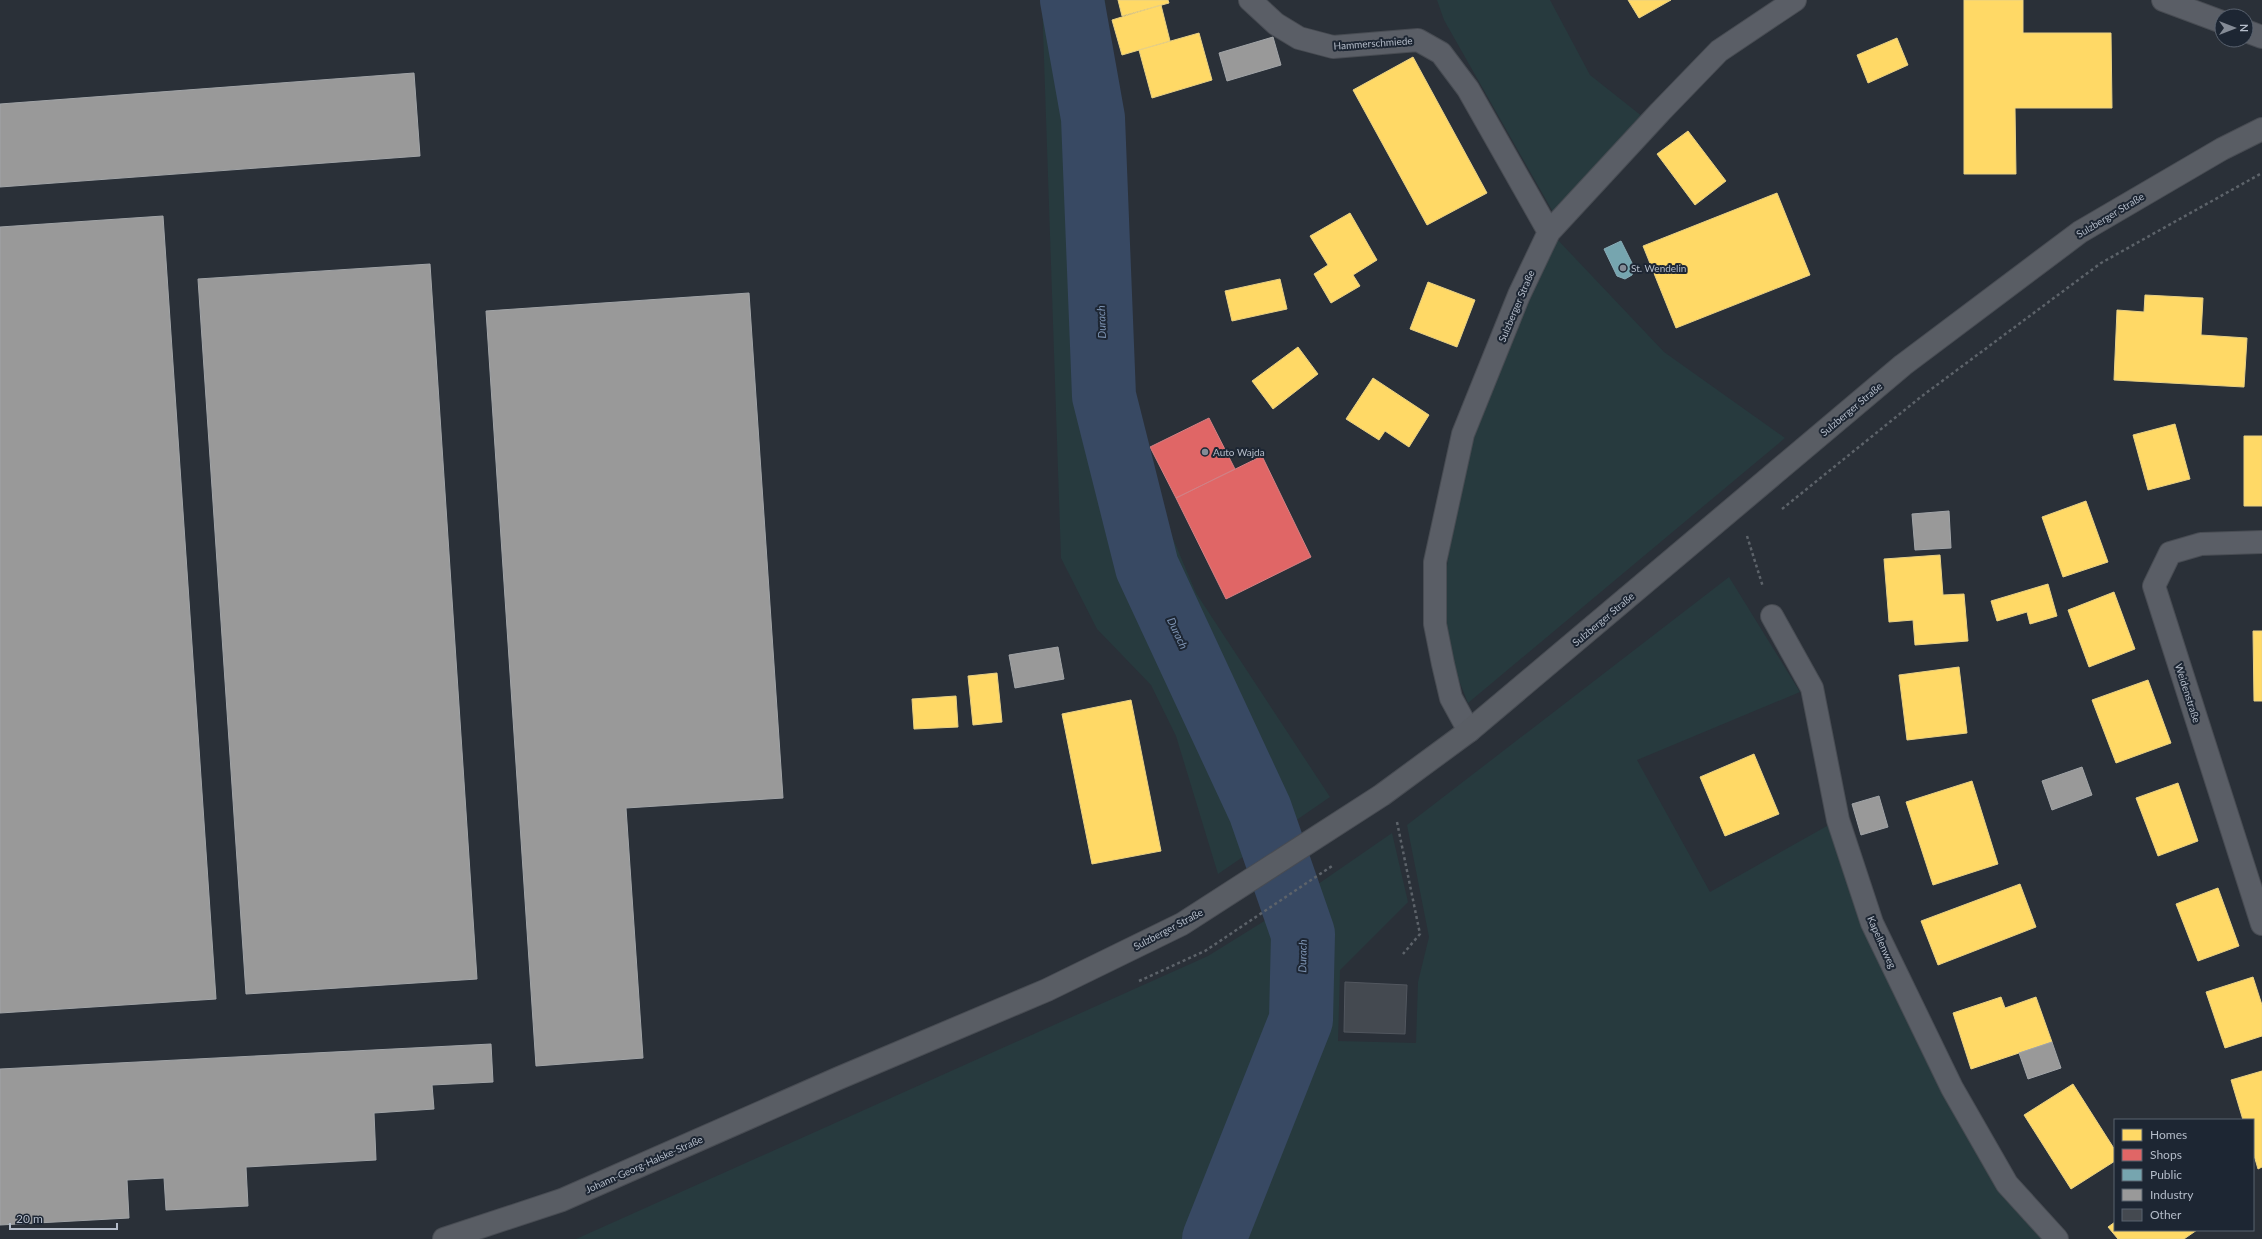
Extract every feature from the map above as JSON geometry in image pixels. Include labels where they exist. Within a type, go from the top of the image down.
[{"type":"street","name":"Hammerschmiede","points":[[1250,0],[1276,24],[1300,38],[1333,47],[1418,40],[1441,53],[1468,89],[1549,232]]},
{"type":"street","name":"Sulzberger Straße","points":[[1469,731],[1451,698],[1443,664],[1435,624],[1435,562],[1463,434],[1519,295],[1549,232],[1719,51],[1795,0]]},
{"type":"street","points":[[2163,0],[2214,19]]},
{"type":"street","name":"Sulzberger Straße","points":[[839,1078],[1047,990],[1182,924],[1382,795],[1469,731],[1903,365],[2080,232],[2222,149],[2262,129]]},
{"type":"street","name":"Weidenstraße","points":[[2262,542],[2201,544],[2170,553],[2154,586],[2262,924]]},
{"type":"street","name":"Kapellenweg","points":[[1772,616],[1812,688],[1838,820],[1872,924],[1952,1088],[2006,1184],[2057,1239]]},
{"type":"street","name":"Johann-Georg-Halske-Straße","points":[[444,1239],[562,1200],[839,1078]]},
{"type":"path","points":[[1778,513],[1922,396],[2101,263],[2262,173]]},
{"type":"path","points":[[1726,515],[1748,537],[1772,616]]},
{"type":"path","points":[[1742,542],[1754,532]]},
{"type":"path","points":[[1382,795],[1398,823],[1420,934],[1403,954]]},
{"type":"path","points":[[1398,823],[1404,818]]},
{"type":"path","points":[[1205,951],[1336,863]]},
{"type":"green space","points":[[1042,0],[1105,0],[1132,442],[1196,593],[1330,797],[1218,874],[1176,736],[1151,685],[1097,629],[1061,558]]},
{"type":"green space","points":[[1437,0],[1550,0],[1590,75],[1643,117],[1553,212],[1444,20]]},
{"type":"green space","points":[[1556,238],[1664,352],[1785,438],[1468,703],[1452,663],[1446,626],[1447,566],[1455,512],[1471,435],[1524,303]]},
{"type":"green space","points":[[1729,577],[1800,692],[1637,760],[1710,892],[1834,822],[1868,926],[2049,1239],[576,1239],[1208,956],[1266,920],[1392,833],[1408,902],[1340,970],[1338,1041],[1416,1043],[1418,982],[1429,937],[1407,825]]},
{"type":"building: Homes","points":[[1118,0],[1168,0],[1169,3],[1122,16]]},
{"type":"building: Homes","points":[[1628,0],[1671,0],[1639,18]]},
{"type":"building: Homes","points":[[1964,0],[2023,0],[2023,33],[2111,33],[2112,108],[2015,108],[2016,174],[1964,174]]},
{"type":"building: Homes","points":[[1161,5],[1170,41],[1122,55],[1112,20]]},
{"type":"building: Homes","points":[[1199,33],[1212,80],[1152,98],[1139,50]]},
{"type":"building: Homes","points":[[1897,38],[1908,65],[1868,83],[1857,55]]},
{"type":"building: Homes","points":[[1413,57],[1487,193],[1427,225],[1353,90]]},
{"type":"building: Homes","points":[[1688,131],[1726,181],[1695,205],[1657,154]]},
{"type":"building: Homes","points":[[1777,193],[1810,275],[1676,328],[1643,246]]},
{"type":"building: Homes","points":[[1350,213],[1377,260],[1353,275],[1360,286],[1331,303],[1314,274],[1328,265],[1310,236]]},
{"type":"building: Homes","points":[[1280,279],[1287,309],[1232,321],[1225,291]]},
{"type":"building: Homes","points":[[1428,282],[1475,300],[1457,347],[1410,329]]},
{"type":"building: Homes","points":[[2145,295],[2203,298],[2201,335],[2247,338],[2244,387],[2114,380],[2117,310],[2144,312]]},
{"type":"building: Homes","points":[[1298,347],[1318,374],[1273,409],[1252,381]]},
{"type":"building: Homes","points":[[1373,378],[1429,415],[1409,447],[1385,431],[1379,440],[1346,419]]},
{"type":"building: Homes","points":[[2175,424],[2190,479],[2148,490],[2133,435]]},
{"type":"building: Homes","points":[[2244,436],[2262,436],[2262,506],[2244,506]]},
{"type":"building: Homes","points":[[2086,501],[2108,562],[2063,577],[2042,517]]},
{"type":"building: Homes","points":[[1940,555],[1943,595],[1964,594],[1968,641],[1915,645],[1913,620],[1889,622],[1884,559]]},
{"type":"building: Homes","points":[[2048,584],[2057,616],[2030,624],[2027,612],[1997,621],[1991,601]]},
{"type":"building: Homes","points":[[2114,592],[2135,649],[2089,667],[2068,610]]},
{"type":"building: Homes","points":[[2253,631],[2262,631],[2262,701],[2254,701]]},
{"type":"building: Homes","points":[[1959,667],[1967,733],[1907,740],[1899,675]]},
{"type":"building: Homes","points":[[997,673],[1002,722],[973,725],[968,676]]},
{"type":"building: Homes","points":[[2148,680],[2171,743],[2116,763],[2092,700]]},
{"type":"building: Homes","points":[[956,696],[958,727],[914,729],[912,699]]},
{"type":"building: Homes","points":[[1131,700],[1161,851],[1092,864],[1062,714]]},
{"type":"building: Homes","points":[[1754,754],[1779,814],[1725,836],[1700,777]]},
{"type":"building: Homes","points":[[1972,781],[1998,864],[1933,885],[1906,802]]},
{"type":"building: Homes","points":[[2178,783],[2198,841],[2158,856],[2136,798]]},
{"type":"building: Homes","points":[[2020,884],[2036,927],[1938,965],[1921,921]]},
{"type":"building: Homes","points":[[2218,888],[2239,946],[2198,961],[2176,904]]},
{"type":"building: Homes","points":[[2253,977],[2262,1005],[2262,1036],[2225,1048],[2206,992]]},
{"type":"building: Homes","points":[[2001,997],[2005,1008],[2036,997],[2052,1042],[1971,1069],[1953,1013]]},
{"type":"building: Homes","points":[[2262,1071],[2262,1167],[2258,1169],[2254,1155],[2254,1119],[2243,1119],[2231,1080]]},
{"type":"building: Homes","points":[[2073,1084],[2114,1148],[2114,1162],[2071,1189],[2024,1115]]},
{"type":"building: Homes","points":[[2114,1223],[2114,1231],[2196,1231],[2184,1239],[2118,1239],[2108,1227]]},
{"type":"building: Shops","points":[[1209,418],[1235,469],[1176,498],[1150,447]]},
{"type":"building: Shops","points":[[1262,456],[1311,557],[1226,599],[1176,498]]},
{"type":"building: Public","points":[[1621,241],[1634,267],[1632,275],[1625,279],[1617,276],[1604,249]]},
{"type":"building: Industry","points":[[1273,37],[1281,65],[1227,81],[1219,53]]},
{"type":"building: Industry","points":[[414,73],[420,156],[0,187],[0,104]]},
{"type":"building: Industry","points":[[163,216],[216,999],[0,1013],[0,227]]},
{"type":"building: Industry","points":[[430,264],[477,979],[246,994],[198,279]]},
{"type":"building: Industry","points":[[749,293],[783,798],[626,808],[643,1058],[536,1066],[486,311]]},
{"type":"building: Industry","points":[[1949,511],[1951,548],[1915,550],[1912,514]]},
{"type":"building: Industry","points":[[1058,647],[1064,679],[1015,688],[1009,655]]},
{"type":"building: Industry","points":[[2082,767],[2092,795],[2052,810],[2042,781]]},
{"type":"building: Industry","points":[[1879,796],[1888,827],[1861,835],[1852,804]]},
{"type":"building: Industry","points":[[2052,1042],[2061,1068],[2028,1079],[2019,1053]]},
{"type":"building: Industry","points":[[491,1044],[493,1082],[432,1085],[434,1109],[374,1113],[376,1160],[246,1167],[248,1206],[166,1210],[164,1178],[127,1180],[129,1218],[0,1225],[0,1069]]},
{"type":"building: Other","points":[[1345,982],[1407,985],[1405,1034],[1344,1032]]},
{"type":"waterway","name":"Durach","points":[[1072,0],[1093,118],[1104,396],[1147,567],[1260,810],[1303,934],[1301,1020],[1214,1239]]},
{"type":"place","name":"St. Wendelin","points":[[1623,268]]},
{"type":"place","name":"Auto Wajda","points":[[1205,452]]}]
